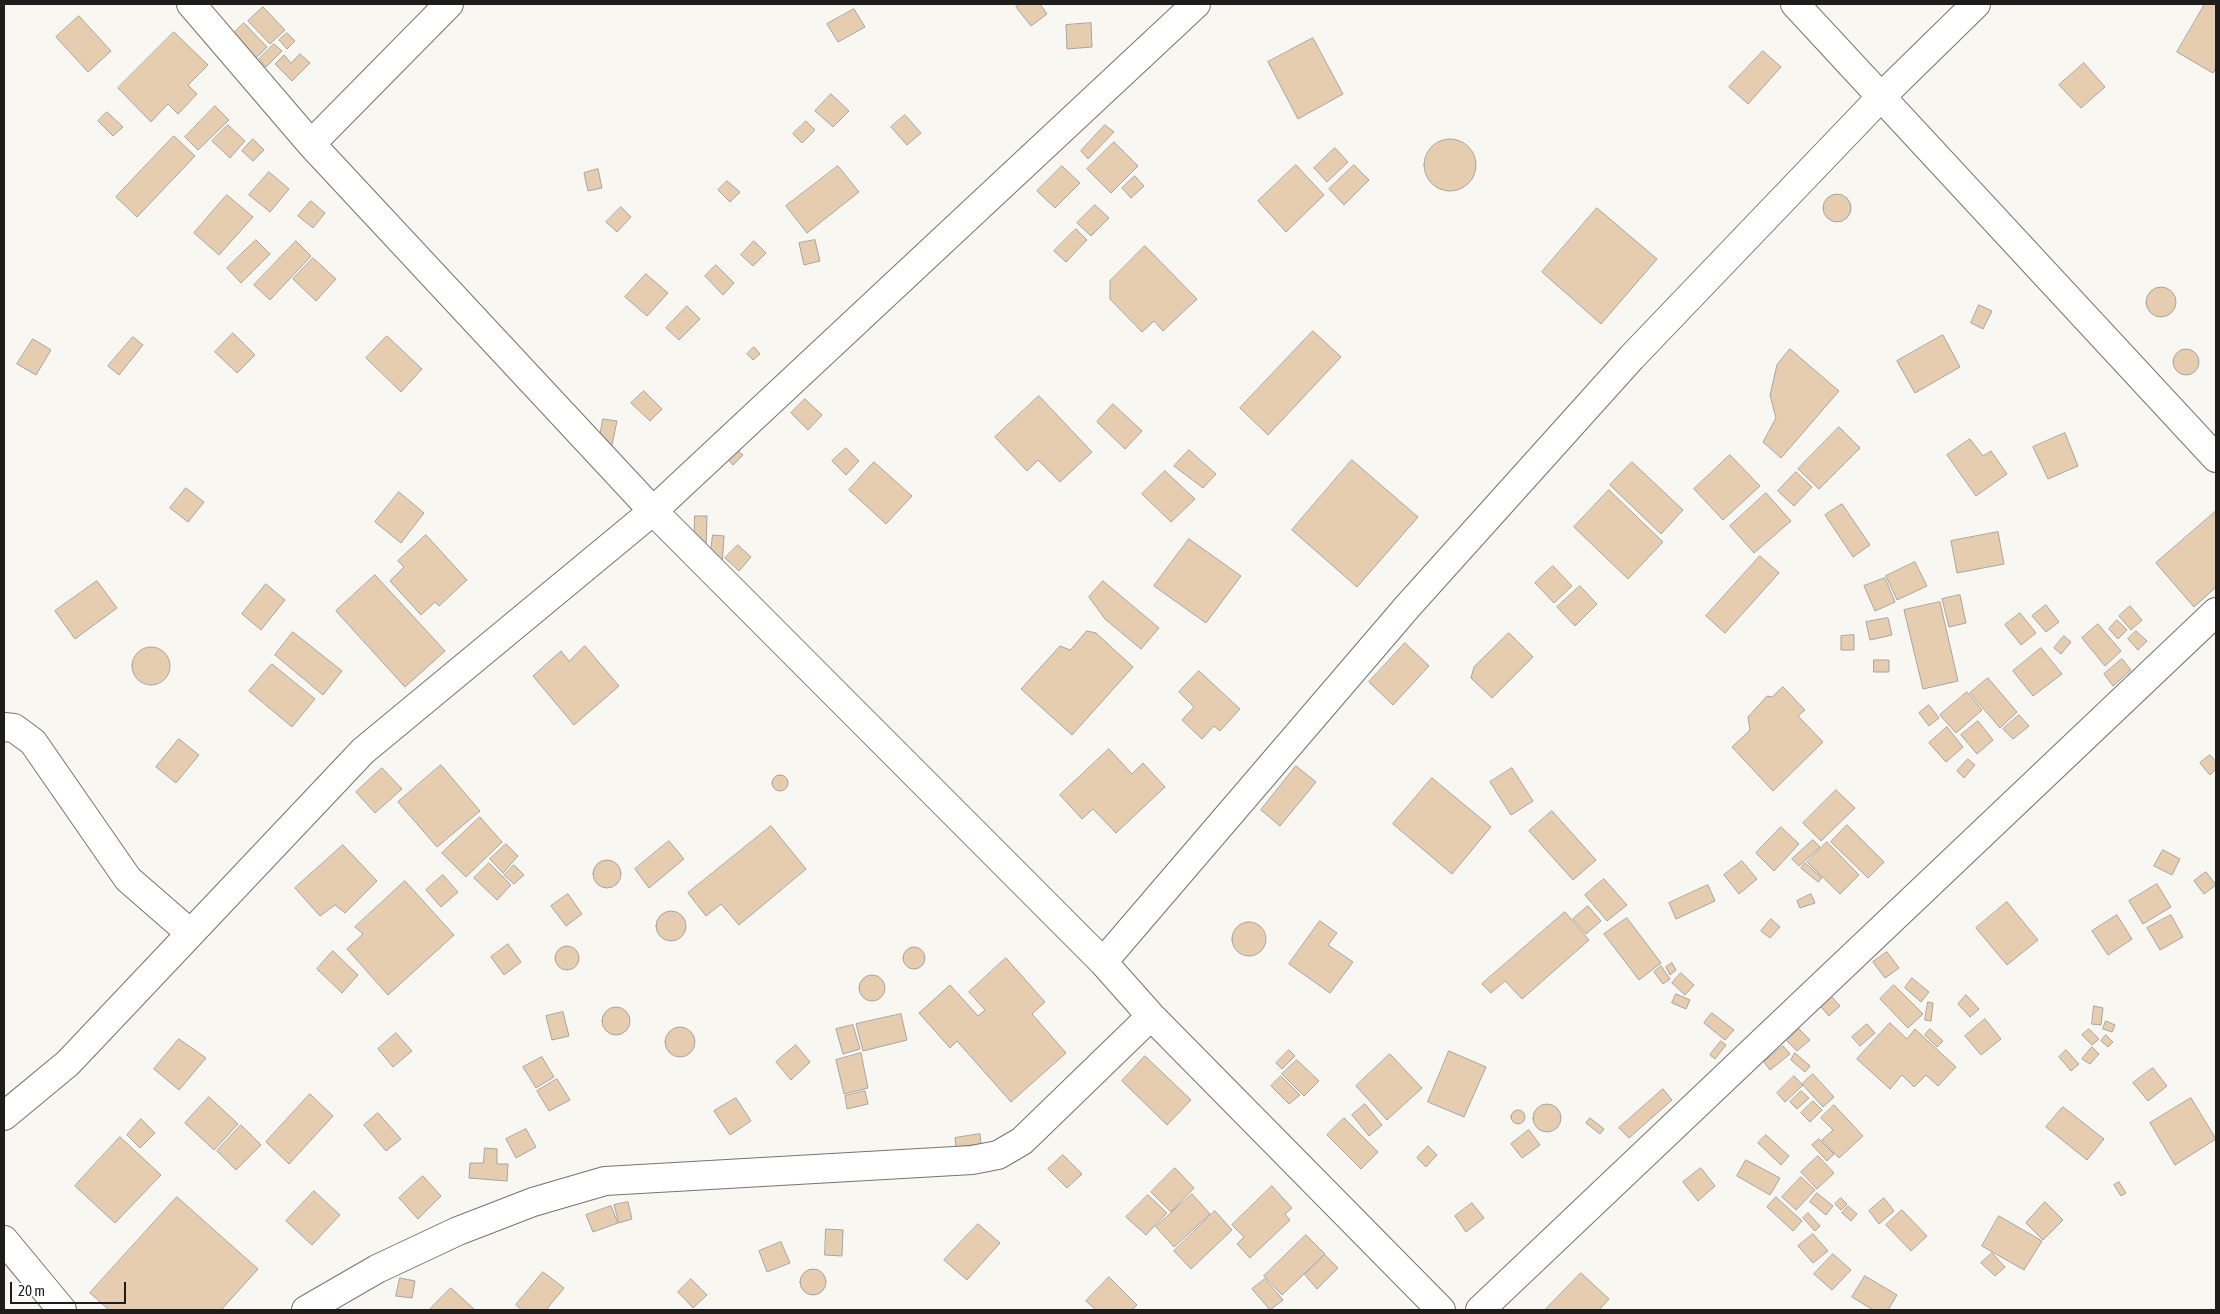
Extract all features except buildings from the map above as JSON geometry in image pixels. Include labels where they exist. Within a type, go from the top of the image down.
[{"type":"street","points":[[191,4],[311,144],[653,511],[1103,962],[1152,1016],[1441,1310]]},
{"type":"street","points":[[311,144],[448,4]]},
{"type":"street","points":[[4,1116],[68,1063],[363,751],[653,511],[1196,4]]},
{"type":"street","points":[[1795,4],[2216,458]]},
{"type":"street","points":[[1103,962],[1408,606],[1632,357],[1881,97],[1976,4]]},
{"type":"street","points":[[1480,1310],[2216,612]]},
{"type":"street","points":[[4,726],[14,728],[33,742],[128,879],[152,902],[190,932]]},
{"type":"street","points":[[306,1310],[377,1269],[458,1230],[533,1202],[605,1181],[972,1160],[998,1155],[1022,1141],[1152,1016]]},
{"type":"street","points":[[4,1240],[62,1310]]}]
